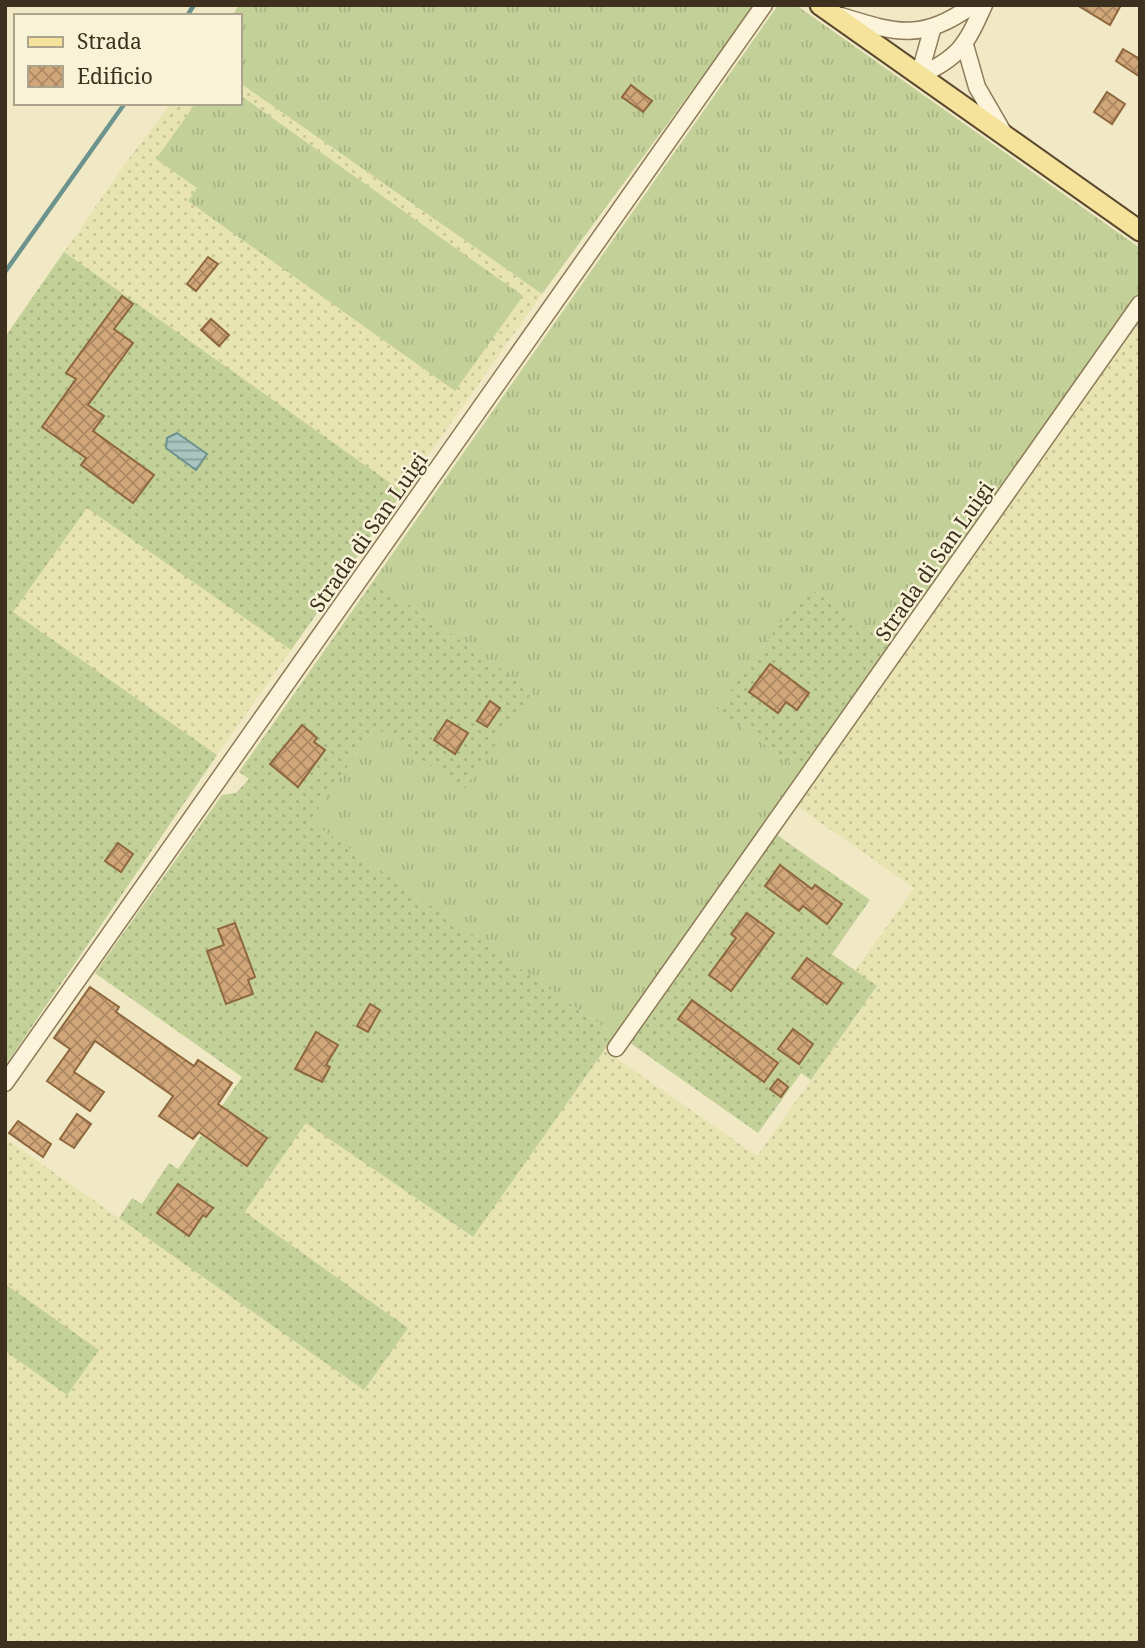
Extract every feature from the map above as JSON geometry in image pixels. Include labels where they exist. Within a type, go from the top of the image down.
[{"type":"main road","points":[[825,9],[1140,232]]},
{"type":"street","name":"Strada di San Luigi","points":[[5,1083],[764,5]]},
{"type":"street","points":[[825,9],[887,30],[932,30],[973,5]]},
{"type":"street","points":[[919,76],[945,64],[965,45],[984,5]]},
{"type":"street","points":[[919,76],[932,30]]},
{"type":"street","points":[[965,45],[977,87],[1004,134]]},
{"type":"street","name":"Strada di San Luigi","points":[[616,1048],[1140,304]]},
{"type":"shaded area","points":[[242,84],[542,294],[217,755],[5,607],[5,337],[125,164],[169,105],[242,105]]},
{"type":"shaded area","points":[[1140,293],[1140,1117],[1135,1123],[1140,1126],[1140,1643],[5,1642],[5,1138],[364,1390],[408,1328],[245,1212],[307,1122],[472,1237],[605,1050],[757,1156],[877,987],[855,971],[914,888],[784,797]]},
{"type":"green space","points":[[239,5],[755,5],[542,294],[242,84],[242,14],[233,14]]},
{"type":"green space","points":[[778,5],[796,5],[1140,248],[1140,293],[891,646],[807,586],[718,710],[802,771],[615,1035],[309,821],[375,727],[532,691],[374,580]]},
{"type":"green space","points":[[242,96],[523,296],[455,391],[188,201],[197,188],[156,159],[195,105],[242,105]]},
{"type":"green space","points":[[64,252],[403,492],[291,650],[87,508],[13,612],[217,755],[5,1066],[5,337]]},
{"type":"green space","points":[[374,580],[533,691],[464,789],[375,727],[310,821],[615,1035],[473,1237],[306,1123],[245,1212],[408,1328],[364,1390],[119,1218],[132,1198],[142,1204],[169,1163],[178,1169],[242,1077],[95,973],[222,795],[236,793],[249,779],[239,772]]},
{"type":"green space","points":[[807,586],[891,646],[802,771],[717,710]]},
{"type":"green space","points":[[777,835],[870,900],[832,954],[877,986],[811,1080],[801,1073],[758,1133],[630,1043]]},
{"type":"green space","points":[[5,1284],[99,1350],[67,1395],[5,1351]]},
{"type":"water","points":[[177,433],[207,454],[196,470],[166,448],[167,438]]},
{"type":"building","points":[[1077,5],[1121,5],[1110,25]]},
{"type":"building","points":[[1123,49],[1140,59],[1140,77],[1116,61]]},
{"type":"building","points":[[631,85],[652,101],[643,112],[622,97]]},
{"type":"building","points":[[1107,92],[1125,104],[1112,124],[1094,112]]},
{"type":"building","points":[[208,257],[218,264],[196,291],[187,284]]},
{"type":"building","points":[[122,296],[133,304],[114,329],[133,343],[88,405],[104,416],[93,431],[154,475],[133,503],[81,465],[86,458],[42,427],[76,379],[66,373]]},
{"type":"building","points":[[211,319],[229,335],[219,346],[201,330]]},
{"type":"building","points":[[770,664],[809,693],[797,710],[786,702],[778,713],[749,692]]},
{"type":"building","points":[[490,701],[500,708],[487,727],[477,721]]},
{"type":"building","points":[[447,720],[468,733],[455,754],[434,740]]},
{"type":"building","points":[[302,725],[317,738],[314,742],[325,750],[298,787],[270,764]]},
{"type":"building","points":[[118,843],[133,854],[121,872],[105,861]]},
{"type":"building","points":[[780,865],[812,889],[815,885],[842,904],[827,924],[803,906],[799,911],[765,886]]},
{"type":"building","points":[[747,913],[774,933],[731,991],[709,975],[736,938],[731,934]]},
{"type":"building","points":[[235,923],[255,977],[248,980],[253,994],[226,1004],[207,951],[224,945],[218,929]]},
{"type":"building","points":[[807,958],[842,983],[827,1004],[792,978]]},
{"type":"building","points":[[90,987],[119,1007],[116,1012],[194,1066],[198,1060],[232,1083],[218,1104],[267,1138],[247,1166],[199,1132],[193,1139],[159,1116],[173,1096],[95,1041],[74,1072],[104,1092],[90,1111],[47,1081],[70,1049],[54,1038]]},
{"type":"building","points":[[692,1000],[778,1063],[764,1082],[678,1019]]},
{"type":"building","points":[[370,1004],[380,1010],[368,1032],[357,1026]]},
{"type":"building","points":[[793,1029],[813,1044],[799,1064],[778,1049]]},
{"type":"building","points":[[316,1032],[338,1045],[326,1065],[330,1067],[322,1082],[295,1069]]},
{"type":"building","points":[[778,1079],[788,1087],[781,1097],[770,1089]]},
{"type":"building","points":[[77,1114],[91,1124],[74,1148],[60,1139]]},
{"type":"building","points":[[18,1121],[51,1144],[43,1157],[9,1133]]},
{"type":"building","points":[[178,1184],[213,1208],[206,1217],[203,1215],[189,1236],[157,1213]]},
{"type":"waterway","points":[[188,14],[194,5]]},
{"type":"waterway","points":[[5,272],[124,105]]}]
